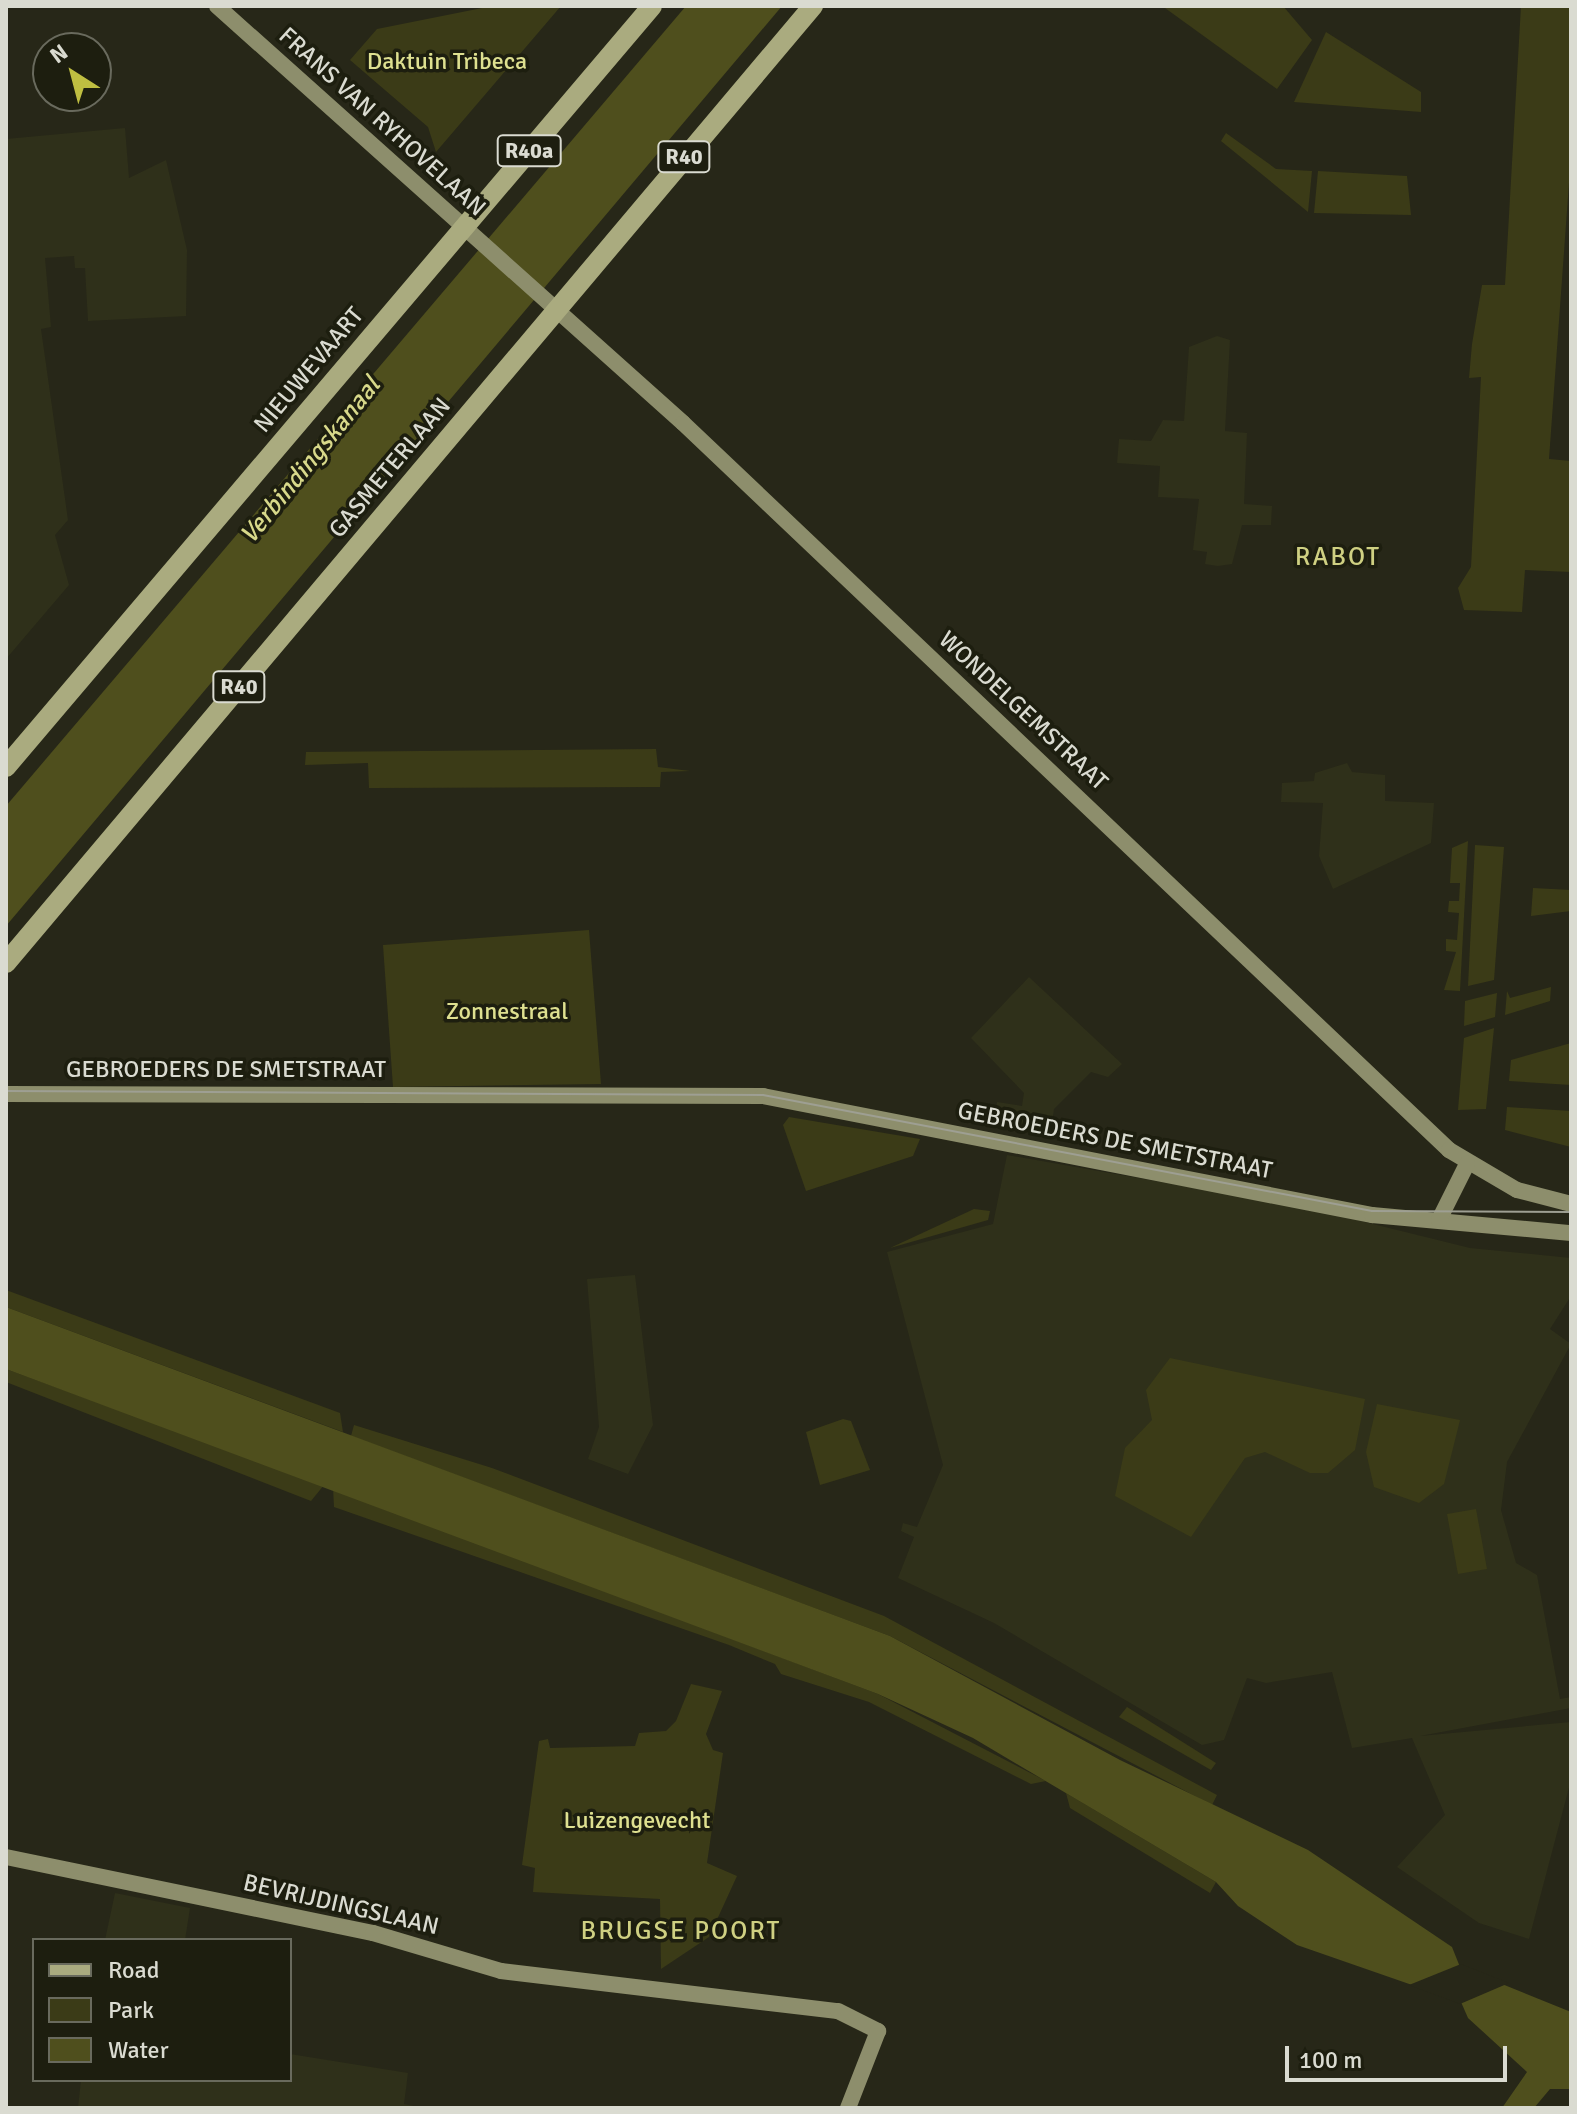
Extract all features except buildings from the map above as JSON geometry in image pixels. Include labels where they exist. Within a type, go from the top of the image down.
[{"type":"main road","name":"NIEUWEVAART","points":[[6,767],[471,236],[652,6]]},
{"type":"main road","name":"GASMETERLAAN","points":[[6,963],[549,304],[813,6]]},
{"type":"street","name":"FRANS VAN RYHOVELAAN","points":[[217,6],[549,304]]},
{"type":"street","name":"WONDELGEMSTRAAT","points":[[549,304],[1467,1164],[1537,1199],[1571,1204]]},
{"type":"street","name":"GEBROEDERS DE SMETSTRAAT","points":[[6,1094],[257,1094],[445,1100],[750,1096],[1372,1215],[1571,1233]]},
{"type":"street","points":[[1433,1219],[1467,1164]]},
{"type":"street","name":"BEVRIJDINGSLAAN","points":[[6,1857],[373,1933],[501,1971],[818,2006],[878,2031],[848,2108]]},
{"type":"shaded area","points":[[125,128],[129,178],[166,160],[187,250],[186,316],[88,321],[85,268],[75,268],[74,256],[45,258],[51,327],[41,329],[68,520],[55,535],[69,585],[6,659],[6,139]]},
{"type":"shaded area","points":[[1217,336],[1230,340],[1225,431],[1247,433],[1244,504],[1272,506],[1271,525],[1242,525],[1232,564],[1218,566],[1205,564],[1207,552],[1193,550],[1199,499],[1158,497],[1160,466],[1117,463],[1119,439],[1151,441],[1163,420],[1184,421],[1189,347]]},
{"type":"shaded area","points":[[1347,763],[1352,772],[1385,775],[1385,801],[1434,803],[1431,843],[1333,889],[1319,856],[1323,803],[1281,802],[1282,783],[1314,781],[1315,773]]},
{"type":"shaded area","points":[[1029,977],[1122,1064],[1108,1077],[1091,1072],[1054,1109],[1050,1137],[993,1126],[997,1102],[1022,1106],[1024,1093],[971,1038]]},
{"type":"shaded area","points":[[1007,1155],[1304,1207],[1470,1248],[1571,1258],[1571,1296],[1550,1329],[1571,1344],[1507,1462],[1501,1510],[1516,1563],[1537,1575],[1560,1699],[1571,1697],[1571,1708],[1420,1736],[1571,1722],[1571,1780],[1529,1939],[1479,1923],[1397,1867],[1445,1815],[1412,1738],[1352,1748],[1332,1672],[1266,1683],[1247,1678],[1224,1740],[1202,1745],[994,1623],[898,1578],[914,1537],[901,1531],[903,1523],[917,1527],[943,1465],[887,1252],[993,1224]]},
{"type":"shaded area","points":[[635,1275],[653,1425],[628,1474],[588,1459],[599,1427],[587,1279]]},
{"type":"shaded area","points":[[115,1893],[190,1908],[185,1938],[105,1938]]},
{"type":"shaded area","points":[[292,2054],[408,2073],[404,2104],[424,2108],[78,2108],[81,2082],[292,2082]]},
{"type":"green space","name":"Daktuin Tribeca","points":[[492,6],[561,6],[436,152],[428,127],[350,60],[377,29]]},
{"type":"green space","points":[[1283,6],[1312,40],[1277,89],[1165,8]]},
{"type":"green space","points":[[1521,6],[1571,6],[1571,155],[1549,459],[1571,461],[1571,572],[1525,570],[1522,612],[1464,610],[1458,588],[1471,567],[1481,377],[1469,378],[1472,344],[1482,285],[1505,285]]},
{"type":"green space","points":[[1326,32],[1421,92],[1421,112],[1294,102]]},
{"type":"green space","points":[[1226,133],[1276,169],[1312,171],[1308,212],[1221,141]]},
{"type":"green space","points":[[1318,171],[1407,176],[1411,215],[1314,213]]},
{"type":"green space","points":[[656,749],[658,767],[690,771],[661,772],[660,787],[369,788],[368,763],[305,765],[306,752]]},
{"type":"green space","points":[[1468,841],[1460,991],[1444,990],[1456,952],[1446,951],[1446,939],[1457,940],[1459,913],[1448,912],[1449,901],[1459,901],[1460,883],[1450,883],[1452,848]]},
{"type":"green space","points":[[1475,845],[1504,847],[1494,980],[1468,986]]},
{"type":"green space","points":[[1533,888],[1571,890],[1571,911],[1531,916]]},
{"type":"green space","name":"Zonnestraal","points":[[589,930],[601,1084],[393,1087],[383,945]]},
{"type":"green space","points":[[1551,987],[1550,1001],[1505,1015],[1507,991],[1510,998]]},
{"type":"green space","points":[[1497,993],[1495,1017],[1464,1026],[1465,1001]]},
{"type":"green space","points":[[1494,1028],[1486,1109],[1458,1110],[1464,1038]]},
{"type":"green space","points":[[1571,1043],[1571,1085],[1509,1081],[1511,1060]]},
{"type":"green space","points":[[1507,1107],[1571,1111],[1571,1147],[1505,1130]]},
{"type":"green space","points":[[789,1117],[920,1139],[913,1156],[806,1191],[783,1125]]},
{"type":"green space","points":[[974,1209],[990,1211],[988,1220],[890,1248]]},
{"type":"green space","points":[[6,1290],[340,1413],[343,1432],[6,1307]]},
{"type":"green space","points":[[1170,1358],[1365,1399],[1355,1450],[1328,1473],[1310,1473],[1265,1452],[1245,1458],[1191,1537],[1115,1496],[1125,1448],[1152,1420],[1146,1390]]},
{"type":"green space","points":[[6,1369],[324,1485],[311,1501],[6,1382]]},
{"type":"green space","points":[[1377,1404],[1460,1420],[1444,1484],[1419,1503],[1374,1487],[1366,1452]]},
{"type":"green space","points":[[843,1419],[851,1421],[870,1470],[820,1485],[806,1432]]},
{"type":"green space","points":[[354,1425],[492,1468],[884,1616],[1217,1795],[1212,1805],[890,1636],[351,1436]]},
{"type":"green space","points":[[333,1488],[878,1694],[1046,1781],[1031,1784],[869,1702],[781,1674],[775,1664],[729,1645],[334,1507]]},
{"type":"green space","points":[[1476,1509],[1487,1569],[1458,1574],[1447,1514]]},
{"type":"green space","name":"Luizengevecht","points":[[691,1684],[722,1691],[706,1734],[713,1750],[723,1753],[707,1863],[737,1876],[709,1937],[661,1969],[660,1899],[533,1892],[535,1868],[522,1865],[539,1741],[548,1739],[550,1748],[635,1746],[639,1733],[666,1731],[676,1721]]},
{"type":"green space","points":[[1127,1707],[1216,1763],[1211,1770],[1119,1717]]},
{"type":"green space","points":[[1066,1793],[1216,1882],[1210,1893],[1070,1808]]},
{"type":"water","name":"Verbindingskanaal","points":[[686,6],[782,6],[6,926],[6,806]]},
{"type":"water","points":[[6,1307],[890,1636],[1120,1760],[1308,1850],[1452,1947],[1460,1967],[1571,2012],[1571,2089],[1550,2089],[1534,2108],[1502,2108],[1527,2072],[1468,2018],[1461,2002],[1297,1945],[1238,1906],[1216,1882],[973,1738],[878,1694],[6,1369]]},
{"type":"pier","points":[[1461,1964],[1509,1983],[1460,2004],[1409,1985]]},
{"type":"tram line","points":[[6,1091],[763,1095],[1372,1211],[1571,1212]]},
{"type":"district","name":"RABOT","points":[[1338,558]]},
{"type":"district","name":"BRUGSE POORT","points":[[681,1932]]}]
